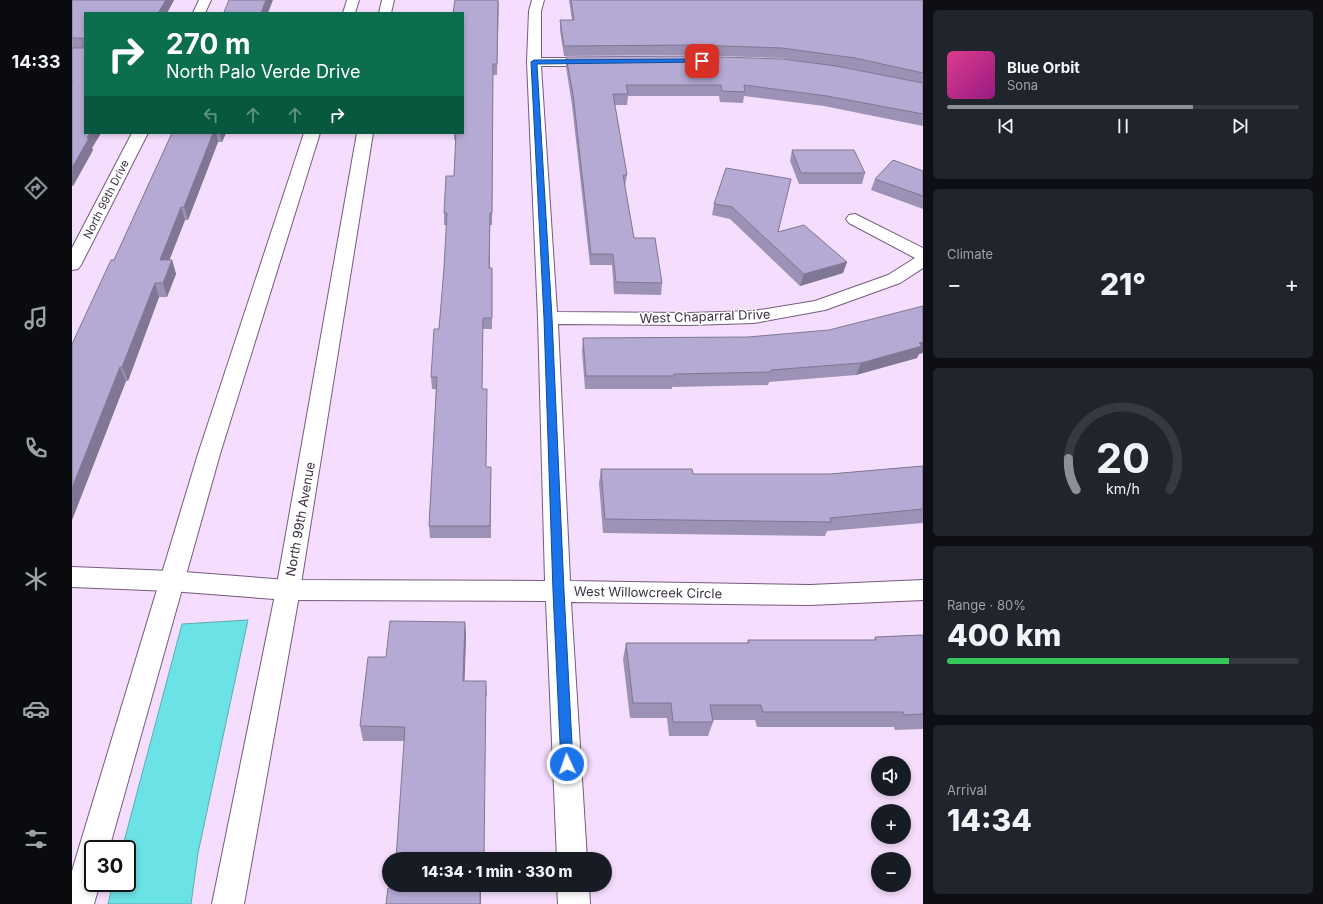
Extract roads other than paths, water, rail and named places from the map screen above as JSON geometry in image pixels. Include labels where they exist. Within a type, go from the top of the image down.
[{"type":"street","points":[[199,12],[205,0]]},
{"type":"street","points":[[350,12],[353,0]]},
{"type":"street","points":[[385,12],[388,0]]},
{"type":"street","points":[[538,0],[535,11],[534,62],[548,318],[558,591],[572,852]]},
{"type":"street","points":[[534,62],[610,62]]},
{"type":"street","name":"North 99th Drive","points":[[72,265],[139,134]]},
{"type":"street","points":[[96,840],[171,581],[312,134]]},
{"type":"street","name":"North 99th Avenue","points":[[228,904],[288,590],[365,134]]},
{"type":"street","points":[[855,219],[923,255]]},
{"type":"street","name":"West Chaparral Drive","points":[[548,318],[689,319],[754,317],[818,306],[894,279],[923,260]]},
{"type":"street","name":"West Willowcreek Circle","points":[[72,577],[171,581],[288,590],[558,591],[810,595],[923,590]]},
{"type":"street","points":[[78,904],[84,882]]},
{"type":"street","points":[[573,892],[574,904]]}]
